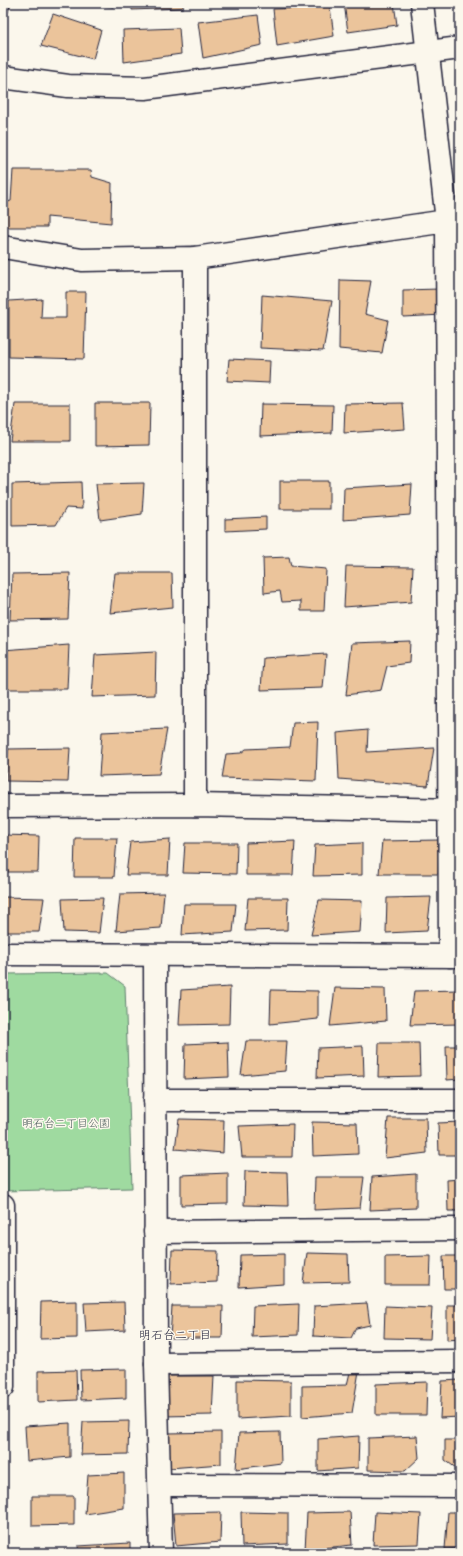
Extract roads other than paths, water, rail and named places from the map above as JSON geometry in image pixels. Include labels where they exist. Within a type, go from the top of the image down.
[{"type":"street","points":[[3,954],[155,956],[455,956],[453,220],[427,53],[422,3]]},
{"type":"street","points":[[3,77],[68,86],[145,88],[460,48]]},
{"type":"street","points":[[3,247],[82,260],[195,258],[453,220]]},
{"type":"street","points":[[195,258],[196,805]]},
{"type":"street","points":[[3,806],[196,805],[454,810]]},
{"type":"street","points":[[155,956],[156,1364],[161,1553]]},
{"type":"street","points":[[155,1100],[460,1100]]},
{"type":"street","points":[[3,1205],[3,1387]]},
{"type":"street","points":[[155,1232],[460,1229]]},
{"type":"street","points":[[156,1364],[460,1361]]},
{"type":"street","points":[[160,1485],[460,1486]]},
{"type":"district","name":"明石台二丁目","points":[[175,1335]]},
{"type":"park label","name":"明石台二丁目公園","points":[[66,1123]]}]
